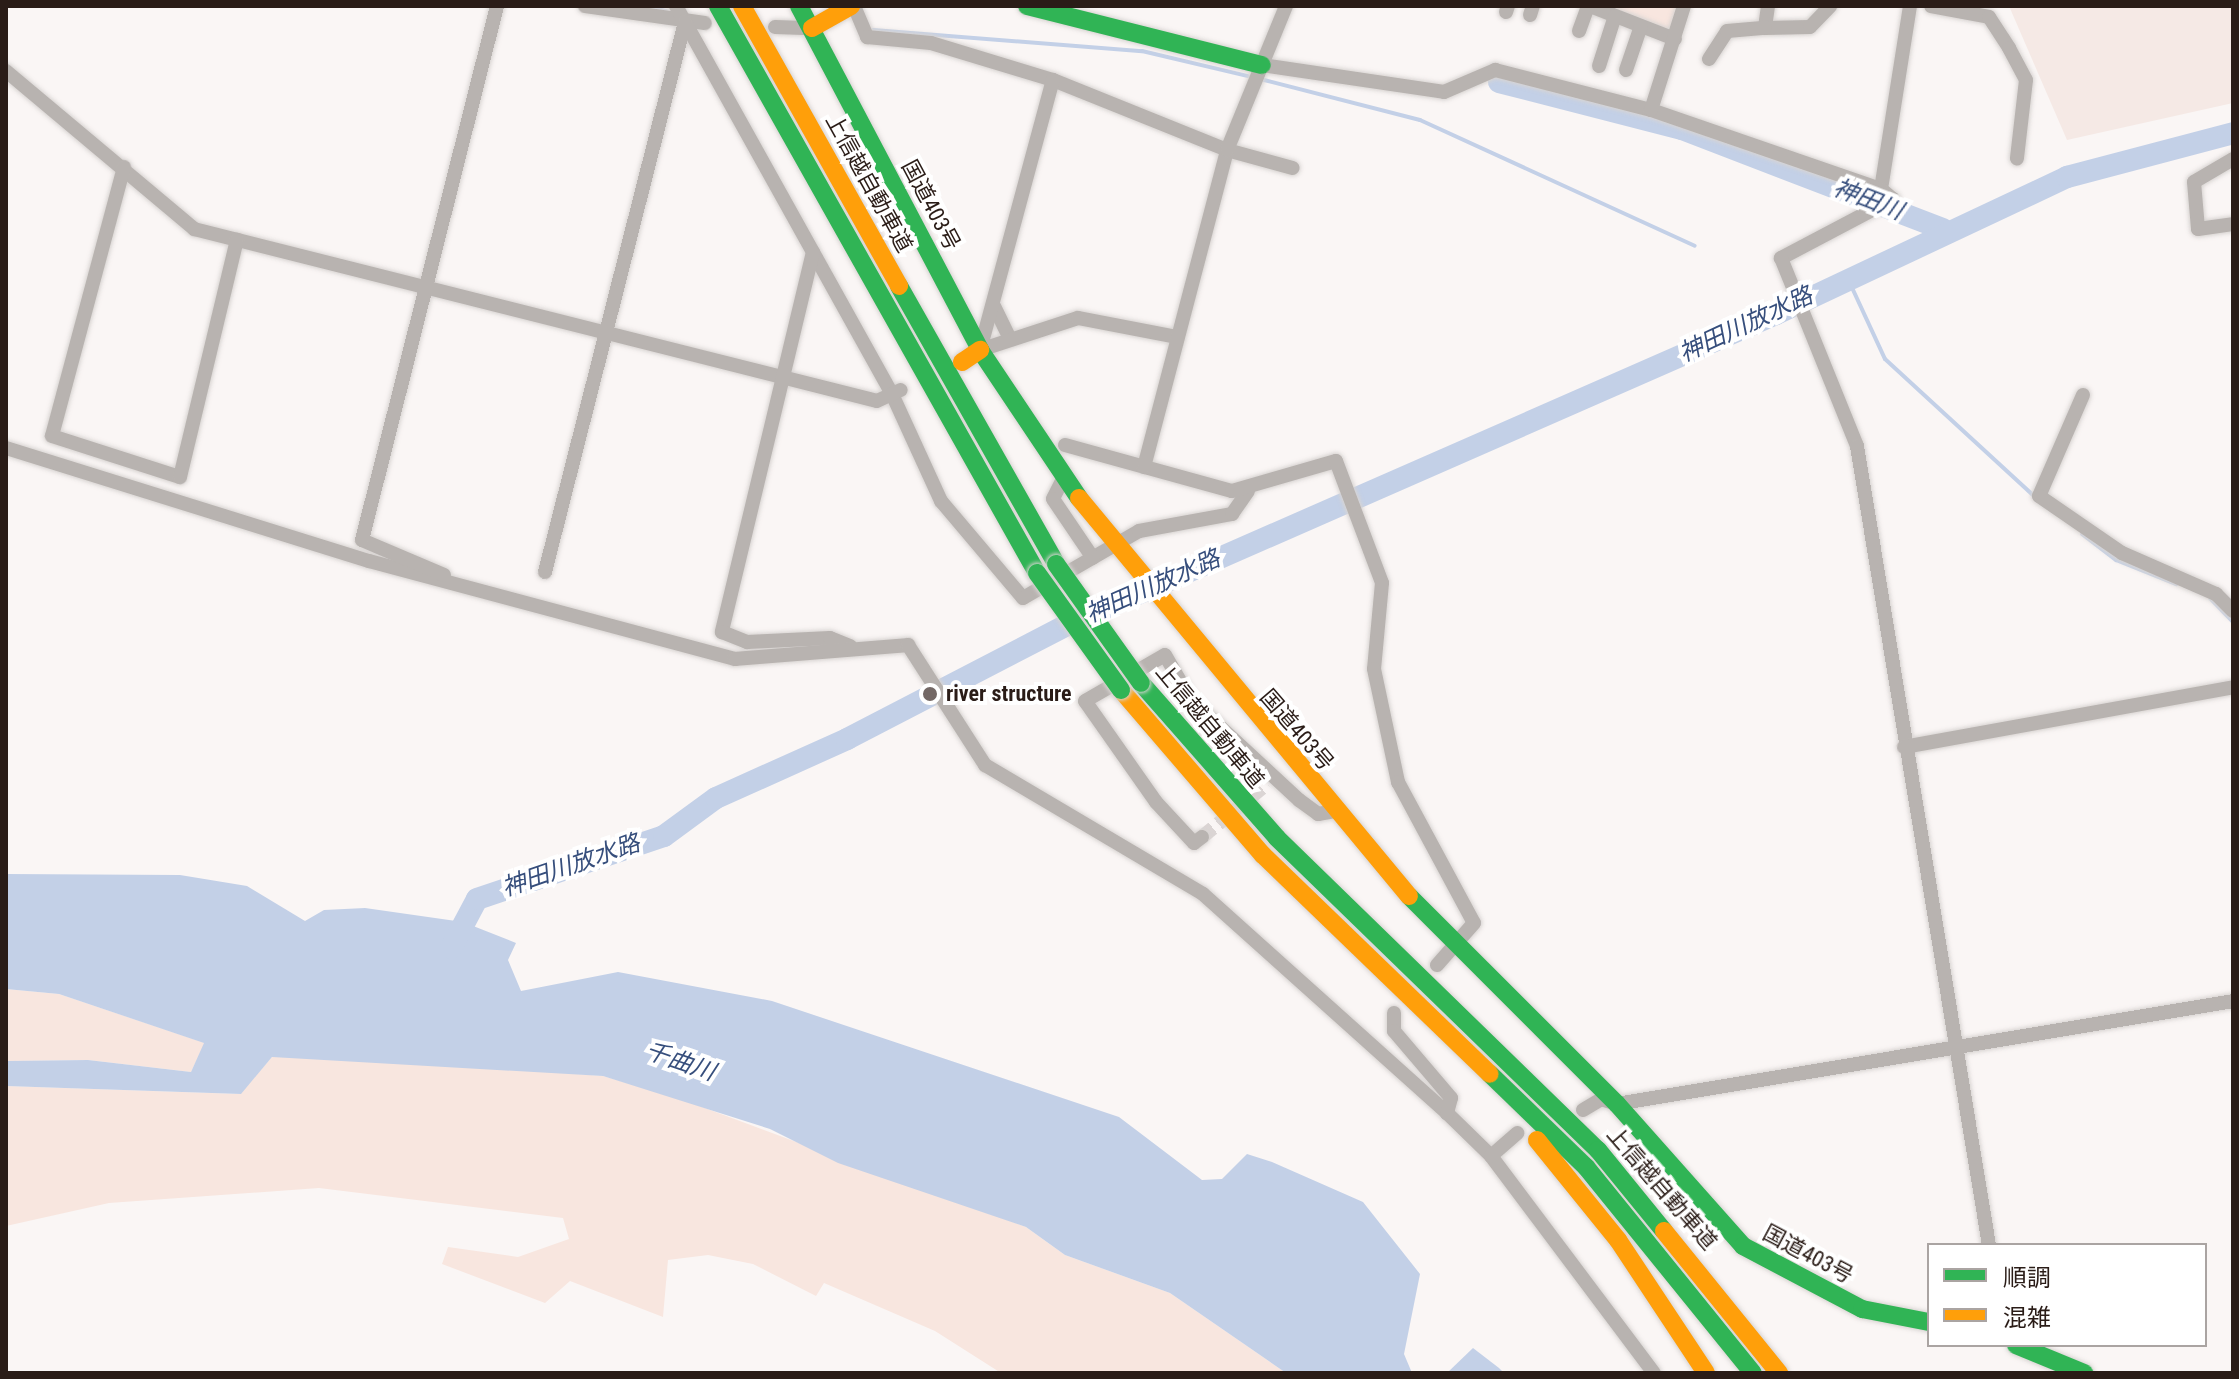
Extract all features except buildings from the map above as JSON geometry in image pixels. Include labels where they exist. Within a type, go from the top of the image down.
[{"type":"main road","name":"上信越自動車道","points":[[718,6],[1037,573],[1121,690],[1316,908],[1586,1167],[1753,1373]]},
{"type":"main road","name":"上信越自動車道","points":[[742,6],[1056,564],[1141,683],[1277,838],[1606,1159],[1779,1373]]},
{"type":"main road","name":"国道403号","points":[[799,6],[980,350],[1063,479],[1181,631],[1335,811],[1452,945],[1617,1104],[1743,1246],[1862,1309],[1927,1322]]},
{"type":"main road","points":[[812,28],[852,6]]},
{"type":"main road","points":[[1027,6],[1262,65]]},
{"type":"main road","points":[[962,362],[980,350]]},
{"type":"main road","points":[[1316,908],[1542,1145],[1618,1240],[1706,1373]]},
{"type":"main road","points":[[2021,1347],[2084,1373]]},
{"type":"street","points":[[455,582],[362,540],[497,6]]},
{"type":"street","points":[[585,6],[705,23]]},
{"type":"street","points":[[676,6],[813,252],[896,392],[941,501],[1023,598],[1093,558],[1119,552],[1139,531],[1232,514],[1248,491]]},
{"type":"street","points":[[852,6],[867,37],[931,43],[1053,80],[1227,150],[1293,168]]},
{"type":"street","points":[[1144,467],[1227,150],[1286,6]]},
{"type":"street","points":[[1579,31],[1589,6],[1675,39]]},
{"type":"street","points":[[1651,110],[1684,6]]},
{"type":"street","points":[[1765,28],[1768,6]]},
{"type":"street","points":[[1709,59],[1727,31],[1810,27],[1830,6]]},
{"type":"street","points":[[1881,189],[1910,6]]},
{"type":"street","points":[[1931,6],[1989,17],[2009,48],[2026,80],[2017,158]]},
{"type":"street","points":[[1599,66],[1615,16]]},
{"type":"street","points":[[545,572],[685,22]]},
{"type":"street","points":[[1626,70],[1641,26]]},
{"type":"street","points":[[775,27],[812,28]]},
{"type":"street","points":[[1262,65],[1444,92],[1495,70],[1651,110],[1881,189],[1893,199],[1781,258],[1857,446],[1952,1045],[1989,1243]]},
{"type":"street","points":[[6,71],[124,167],[194,229],[877,401],[896,392]]},
{"type":"street","points":[[980,350],[1053,80]]},
{"type":"street","points":[[2233,159],[2194,182],[2198,229],[2233,224]]},
{"type":"street","points":[[124,167],[52,436],[180,477],[237,240]]},
{"type":"street","points":[[813,252],[722,632],[747,642],[830,638],[852,647]]},
{"type":"street","points":[[993,304],[1010,339]]},
{"type":"street","points":[[980,350],[1078,318],[1177,337]]},
{"type":"street","points":[[2083,395],[2039,496],[2122,553],[2216,594],[2233,611]]},
{"type":"street","points":[[1065,445],[1248,491],[1336,461],[1368,532],[1382,583],[1374,669],[1398,782],[1474,923],[1437,965]]},
{"type":"street","points":[[6,448],[455,582],[735,659],[901,643],[929,669],[957,730],[985,765],[1203,894],[1447,1113],[1491,1156],[1654,1373]]},
{"type":"street","points":[[1063,479],[1053,499],[1093,558]]},
{"type":"street","points":[[1202,837],[1194,843],[1156,802],[1090,711],[1090,692],[1165,655],[1191,700],[1270,780],[1318,814],[1335,811]]},
{"type":"street","points":[[1904,747],[2232,691]]},
{"type":"street","points":[[1583,1110],[1601,1099],[1617,1104],[1952,1045],[2233,1001]]},
{"type":"street","points":[[1394,1013],[1394,1031],[1451,1098],[1447,1113]]},
{"type":"street","points":[[1491,1156],[1517,1133]]},
{"type":"shaded area","points":[[1597,6],[1680,6],[1674,34]]},
{"type":"shaded area","points":[[2009,6],[2233,6],[2233,103],[2067,140]]},
{"type":"shaded area","points":[[6,989],[59,994],[205,1043],[191,1072],[88,1060],[6,1061]]},
{"type":"shaded area","points":[[339,1056],[603,1076],[678,1098],[1026,1227],[1065,1255],[1170,1293],[1286,1373],[1001,1373],[935,1331],[824,1283],[816,1296],[753,1264],[708,1255],[668,1260],[663,1317],[570,1281],[545,1303],[442,1264],[448,1247],[518,1257],[569,1239],[563,1218],[319,1188],[109,1203],[6,1226],[6,1086],[240,1094],[272,1057]]},
{"type":"water","name":"千曲川","points":[[6,874],[180,875],[247,886],[305,921],[324,910],[365,908],[463,922],[516,943],[508,960],[521,991],[618,972],[772,1001],[1119,1117],[1202,1180],[1222,1179],[1247,1154],[1272,1162],[1363,1202],[1420,1274],[1404,1354],[1412,1373],[1286,1373],[1170,1293],[1065,1255],[1026,1227],[838,1163],[770,1129],[603,1076],[272,1057],[241,1094],[6,1086],[6,1061],[88,1060],[191,1072],[204,1043],[59,994],[6,989]]},
{"type":"water","points":[[1473,1348],[1499,1368],[1504,1373],[1447,1373]]},
{"type":"waterway","points":[[646,6],[666,11]]},
{"type":"waterway","points":[[873,30],[1142,51],[1248,76]]},
{"type":"waterway","points":[[1264,80],[1420,120],[1695,246]]},
{"type":"waterway","name":"神田川","points":[[1499,82],[1682,129],[1943,229]]},
{"type":"waterway","name":"神田川放水路","points":[[451,948],[477,899],[664,836],[716,798],[847,739],[1067,625],[1776,314],[2067,177],[2233,133]]},
{"type":"waterway","points":[[1848,279],[1885,359],[2034,496]]},
{"type":"waterway","points":[[1767,308],[1776,314]]},
{"type":"waterway","points":[[2082,534],[2116,560],[2176,584]]},
{"type":"waterway","points":[[2210,598],[2233,622]]},
{"type":"tunnel","points":[[1202,837],[1267,784]]},
{"type":"traffic: fast","points":[[718,6],[1037,573]]},
{"type":"traffic: fast","points":[[799,6],[980,350],[1079,498]]},
{"type":"traffic: fast","points":[[1027,6],[1262,65]]},
{"type":"traffic: fast","points":[[899,286],[1056,564]]},
{"type":"traffic: fast","points":[[1056,564],[1141,683]]},
{"type":"traffic: fast","points":[[1037,573],[1121,690]]},
{"type":"traffic: fast","points":[[1141,683],[1277,838],[1598,1150],[1664,1231]]},
{"type":"traffic: fast","points":[[1409,896],[1617,1104],[1743,1246],[1862,1309],[1927,1322]]},
{"type":"traffic: fast","points":[[1490,1074],[1586,1167],[1753,1373]]},
{"type":"traffic: fast","points":[[2021,1347],[2084,1373]]},
{"type":"traffic: slow","points":[[742,6],[899,286]]},
{"type":"traffic: slow","points":[[812,28],[851,6]]},
{"type":"traffic: slow","points":[[962,362],[980,350]]},
{"type":"traffic: slow","points":[[1079,498],[1409,896]]},
{"type":"traffic: slow","points":[[1121,690],[1263,855],[1490,1074]]},
{"type":"traffic: slow","points":[[1537,1140],[1618,1240],[1706,1373]]},
{"type":"traffic: slow","points":[[1664,1231],[1779,1373]]},
{"type":"place","name":"river structure","points":[[930,694]]}]
